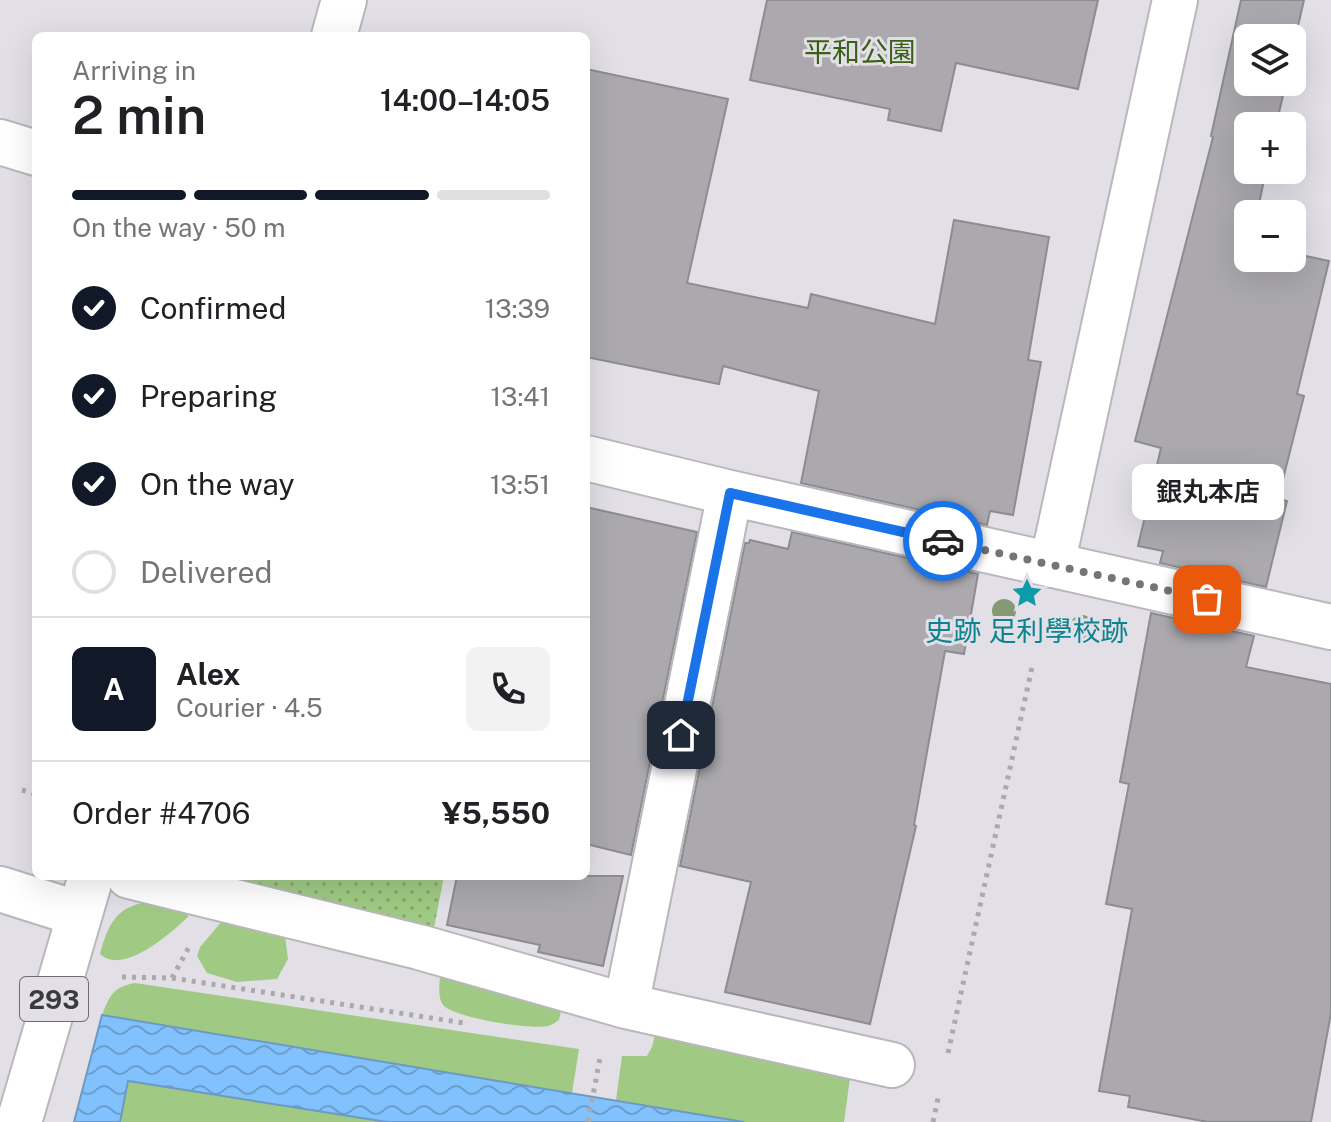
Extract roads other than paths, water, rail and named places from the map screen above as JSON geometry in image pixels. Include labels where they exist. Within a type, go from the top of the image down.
[{"type":"main road","points":[[335,32],[344,0]]},
{"type":"main road","points":[[1052,565],[1175,0]]},
{"type":"main road","points":[[0,142],[32,152]]},
{"type":"main road","points":[[590,459],[1331,627]]},
{"type":"main road","points":[[626,1006],[730,493]]},
{"type":"main road","points":[[145,880],[419,947],[626,1006],[892,1065]]},
{"type":"main road","points":[[0,889],[85,895]]},
{"type":"main road","name":"293","points":[[19,1122],[85,895]]},
{"type":"water","points":[[102,1015],[744,1122],[387,1122],[128,1081],[120,1122],[74,1122]]},
{"type":"place","name":"史跡 足利學校跡","points":[[1027,593]]},
{"type":"place","name":"銀丸本店","points":[[1207,599]]},
{"type":"park label","name":"平和公園","points":[[860,51]]}]
